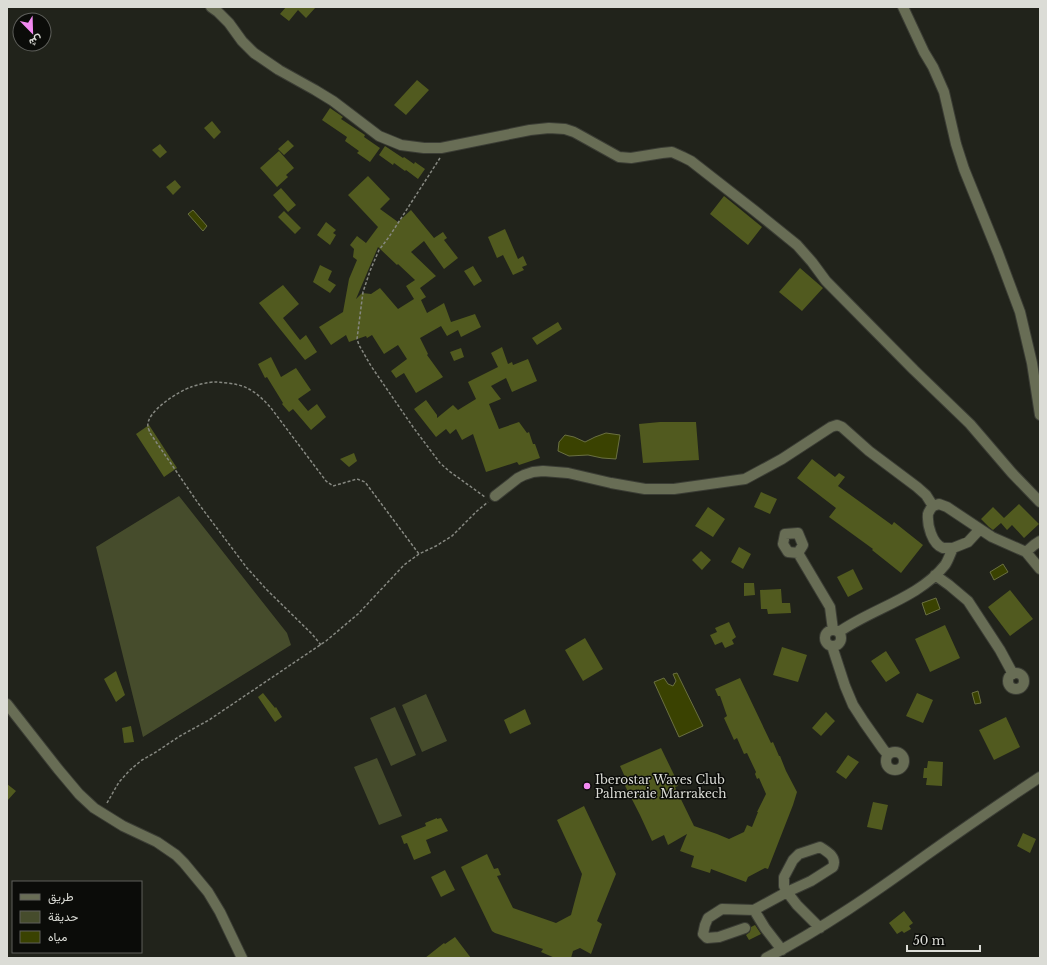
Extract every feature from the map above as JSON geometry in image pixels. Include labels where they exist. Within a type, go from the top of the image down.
[{"type":"street","points":[[211,7],[218,12],[254,53],[279,70],[333,101],[379,136],[410,147],[441,148],[530,130],[549,128],[565,129],[574,132],[618,157],[631,158],[672,152],[683,157],[755,211],[797,245],[826,281],[970,424],[1012,473],[1040,502]]},
{"type":"street","points":[[903,7],[924,52],[934,67],[944,92],[956,144],[964,169],[1020,312],[1032,363],[1040,415]]},
{"type":"street","points":[[495,496],[524,475],[543,471],[568,473],[645,489],[674,489],[745,479],[782,459],[831,427],[837,425],[842,427],[869,451],[917,487],[926,495],[933,506]]},
{"type":"street","points":[[980,530],[968,542],[953,548],[943,548],[932,536],[929,527],[928,514],[933,506],[939,504],[948,507],[992,537],[1026,552],[1040,569]]},
{"type":"street","points":[[1026,552],[1040,542]]},
{"type":"street","points":[[888,755],[869,730],[853,705],[832,646],[827,643],[824,638],[827,632],[836,631],[849,625],[887,607],[919,589],[946,564],[953,548]]},
{"type":"street","points":[[798,553],[830,607],[836,631]]},
{"type":"street","points":[[935,575],[968,601],[1000,650],[1013,674]]},
{"type":"street","points":[[7,704],[58,769],[79,794],[94,808],[123,826],[157,842],[176,855],[184,863],[208,892],[220,912],[242,958]]},
{"type":"street","points":[[766,958],[820,928],[869,896],[1040,777]]},
{"type":"street","points":[[745,928],[719,937],[708,938],[703,934],[708,918],[722,909],[754,910],[787,892],[811,881],[833,867],[835,864],[834,859],[830,853],[820,847],[799,854],[793,860],[784,877],[784,886],[787,892],[805,914],[820,928]]},
{"type":"street","points":[[754,910],[765,928],[782,950]]},
{"type":"path","points":[[101,813],[119,782],[142,760],[209,720],[321,645],[358,614],[404,566],[419,554],[452,536],[477,510],[490,500],[440,463],[413,427],[372,366],[357,339],[363,292],[379,250],[448,147]]},
{"type":"path","points":[[321,645],[252,573],[198,503],[150,433],[148,423],[154,412],[169,399],[190,387],[208,383],[214,382],[242,385],[254,391],[265,400],[326,481],[333,486],[357,479],[365,482],[419,554]]},
{"type":"green space","points":[[179,496],[287,633],[291,645],[143,737],[96,547]]},
{"type":"green space","points":[[426,694],[447,741],[422,752],[402,705]]},
{"type":"green space","points":[[395,707],[416,755],[391,766],[370,718]]},
{"type":"green space","points":[[377,758],[402,816],[379,825],[354,767]]},
{"type":"water","points":[[193,210],[207,226],[203,231],[188,214]]},
{"type":"water","points":[[606,433],[620,435],[616,459],[588,455],[569,456],[558,451],[559,442],[565,435],[585,442]]},
{"type":"water","points":[[1003,564],[1008,572],[994,580],[990,572]]},
{"type":"water","points":[[936,598],[940,609],[926,615],[922,603]]},
{"type":"water","points":[[677,673],[703,726],[679,737],[654,682],[664,678],[668,684],[673,686],[676,681],[673,674]]},
{"type":"water","points":[[978,691],[981,703],[975,704],[972,693]]},
{"type":"building","points":[[286,7],[316,7],[306,18],[298,10],[289,21],[280,14]]},
{"type":"building","points":[[417,80],[429,90],[406,115],[394,105]]},
{"type":"building","points":[[330,108],[343,117],[341,119],[365,135],[364,137],[380,148],[370,162],[357,153],[359,151],[345,141],[347,137],[322,120]]},
{"type":"building","points":[[212,121],[221,132],[214,139],[204,128]]},
{"type":"building","points":[[288,140],[294,146],[284,155],[278,149]]},
{"type":"building","points":[[160,144],[167,152],[160,158],[152,150]]},
{"type":"building","points":[[385,146],[403,158],[404,157],[414,164],[415,162],[425,169],[418,179],[406,170],[405,171],[394,163],[393,165],[379,155]]},
{"type":"building","points":[[279,151],[294,168],[286,175],[288,177],[277,187],[260,168]]},
{"type":"building","points":[[368,176],[390,199],[380,209],[398,222],[411,210],[434,238],[443,232],[447,238],[444,240],[458,258],[444,269],[424,241],[411,252],[436,276],[420,288],[426,297],[421,300],[427,313],[444,303],[451,322],[475,314],[481,327],[461,337],[458,330],[447,336],[441,326],[420,338],[428,354],[427,355],[443,377],[416,393],[404,373],[396,378],[391,371],[407,359],[398,345],[384,354],[372,335],[367,338],[366,336],[349,342],[346,335],[331,345],[319,327],[343,312],[349,279],[357,260],[353,257],[354,249],[350,245],[357,236],[366,243],[378,227],[348,195]],"holes":[[[378,247],[397,265],[398,264],[415,280],[406,286],[414,299],[398,309],[380,288],[371,294],[362,293],[356,299]]]},
{"type":"building","points":[[175,180],[181,187],[173,195],[166,187]]},
{"type":"building","points":[[281,188],[296,205],[288,212],[273,195]]},
{"type":"building","points":[[724,196],[762,227],[748,245],[710,214]]},
{"type":"building","points":[[284,211],[301,228],[295,234],[278,217]]},
{"type":"building","points":[[326,222],[336,230],[333,233],[336,235],[330,245],[317,235]]},
{"type":"building","points":[[505,229],[518,259],[523,256],[527,265],[522,267],[524,270],[513,275],[503,255],[497,258],[488,237]]},
{"type":"building","points":[[320,265],[332,271],[328,280],[336,285],[330,293],[313,282]]},
{"type":"building","points":[[473,266],[482,281],[474,286],[464,271]]},
{"type":"building","points":[[800,268],[823,288],[802,311],[779,292]]},
{"type":"building","points":[[283,285],[299,304],[283,318],[300,340],[306,335],[317,352],[305,360],[259,303]]},
{"type":"building","points":[[558,322],[562,329],[537,345],[532,338]]},
{"type":"building","points":[[502,347],[508,364],[512,362],[513,365],[528,359],[537,381],[512,392],[506,378],[491,386],[501,399],[489,404],[499,429],[519,422],[527,433],[529,432],[540,458],[519,465],[517,462],[486,472],[473,434],[462,440],[456,429],[450,434],[446,429],[436,437],[414,409],[426,400],[437,415],[437,418],[453,405],[458,410],[476,399],[468,382],[498,367],[491,353]]},
{"type":"building","points":[[461,348],[464,357],[454,361],[450,352]]},
{"type":"building","points":[[271,357],[281,377],[296,368],[311,390],[298,399],[308,411],[317,404],[326,417],[311,430],[293,409],[289,412],[282,404],[283,403],[267,377],[265,378],[258,364]]},
{"type":"building","points":[[660,422],[696,422],[699,460],[643,463],[639,424]]},
{"type":"building","points":[[149,425],[177,468],[164,477],[136,434]]},
{"type":"building","points":[[354,453],[357,461],[349,467],[340,459]]},
{"type":"building","points":[[812,459],[835,477],[839,473],[845,477],[838,486],[892,525],[894,522],[923,545],[901,573],[872,550],[873,549],[829,517],[836,508],[797,478]]},
{"type":"building","points":[[761,492],[777,499],[770,514],[754,507]]},
{"type":"building","points":[[1019,504],[1039,524],[1024,538],[1012,525],[1007,530],[1001,523],[993,530],[981,519],[993,507],[1004,518]]},
{"type":"building","points":[[708,507],[725,519],[713,537],[695,526]]},
{"type":"building","points":[[739,547],[751,554],[743,569],[731,562]]},
{"type":"building","points":[[701,551],[711,560],[702,570],[692,560]]},
{"type":"building","points":[[853,569],[863,589],[848,597],[837,577]]},
{"type":"building","points":[[744,583],[754,583],[755,595],[744,596]]},
{"type":"building","points":[[781,589],[782,603],[790,603],[791,613],[768,614],[767,609],[761,609],[760,590]]},
{"type":"building","points":[[1010,590],[1033,619],[1010,636],[988,607]]},
{"type":"building","points":[[729,622],[736,637],[732,640],[734,644],[725,648],[722,642],[715,645],[710,635],[717,632],[715,628]]},
{"type":"building","points":[[945,625],[960,658],[930,672],[915,639]]},
{"type":"building","points":[[585,638],[603,669],[583,681],[565,650]]},
{"type":"building","points":[[782,647],[807,655],[798,682],[773,675]]},
{"type":"building","points":[[886,651],[900,673],[886,682],[871,661]]},
{"type":"building","points":[[116,671],[125,695],[116,702],[104,679]]},
{"type":"building","points":[[740,678],[771,743],[773,742],[797,792],[768,869],[765,868],[748,877],[746,882],[711,869],[710,873],[691,867],[694,856],[680,851],[687,834],[668,845],[664,835],[652,841],[621,778],[625,777],[620,766],[661,748],[678,783],[676,783],[678,786],[675,787],[694,826],[729,839],[744,832],[747,825],[752,827],[757,812],[766,794],[759,778],[757,779],[755,774],[756,772],[747,753],[744,754],[737,738],[734,740],[724,718],[727,716],[720,696],[718,696],[715,689]]},
{"type":"building","points":[[263,693],[275,708],[276,707],[282,717],[275,722],[258,697]]},
{"type":"building","points":[[917,693],[933,700],[923,723],[906,716]]},
{"type":"building","points":[[525,709],[531,724],[510,734],[504,720]]},
{"type":"building","points":[[826,712],[835,721],[821,736],[812,728]]},
{"type":"building","points":[[1006,717],[1020,747],[994,760],[979,730]]},
{"type":"building","points":[[131,726],[134,742],[124,743],[122,728]]},
{"type":"building","points":[[848,755],[859,762],[846,779],[836,772]]},
{"type":"building","points":[[928,761],[943,762],[942,786],[926,785],[927,778],[923,778],[924,768],[927,768]]},
{"type":"building","points":[[7,784],[16,791],[7,801]]},
{"type":"building","points":[[873,802],[888,805],[882,830],[867,827]]},
{"type":"building","points":[[584,806],[616,874],[597,921],[602,924],[591,954],[580,948],[573,951],[571,958],[555,958],[541,952],[543,949],[492,931],[461,867],[487,854],[494,869],[498,868],[501,875],[497,876],[513,908],[556,923],[571,915],[582,874],[557,820]]},
{"type":"building","points":[[441,818],[448,831],[426,840],[431,853],[414,860],[407,843],[404,844],[401,836],[426,826],[425,823]]},
{"type":"building","points":[[1023,833],[1036,839],[1030,853],[1017,846]]},
{"type":"building","points":[[445,870],[455,890],[441,897],[431,877]]},
{"type":"building","points":[[904,911],[913,923],[909,926],[911,929],[904,933],[902,931],[897,934],[889,923]]},
{"type":"building","points":[[755,925],[761,934],[749,940],[746,935],[750,932],[751,927]]},
{"type":"building","points":[[455,937],[471,958],[425,958],[444,943],[445,944]]},
{"type":"place","name":"Iberostar Waves Club Palmeraie Marrakech","points":[[587,786]]}]
